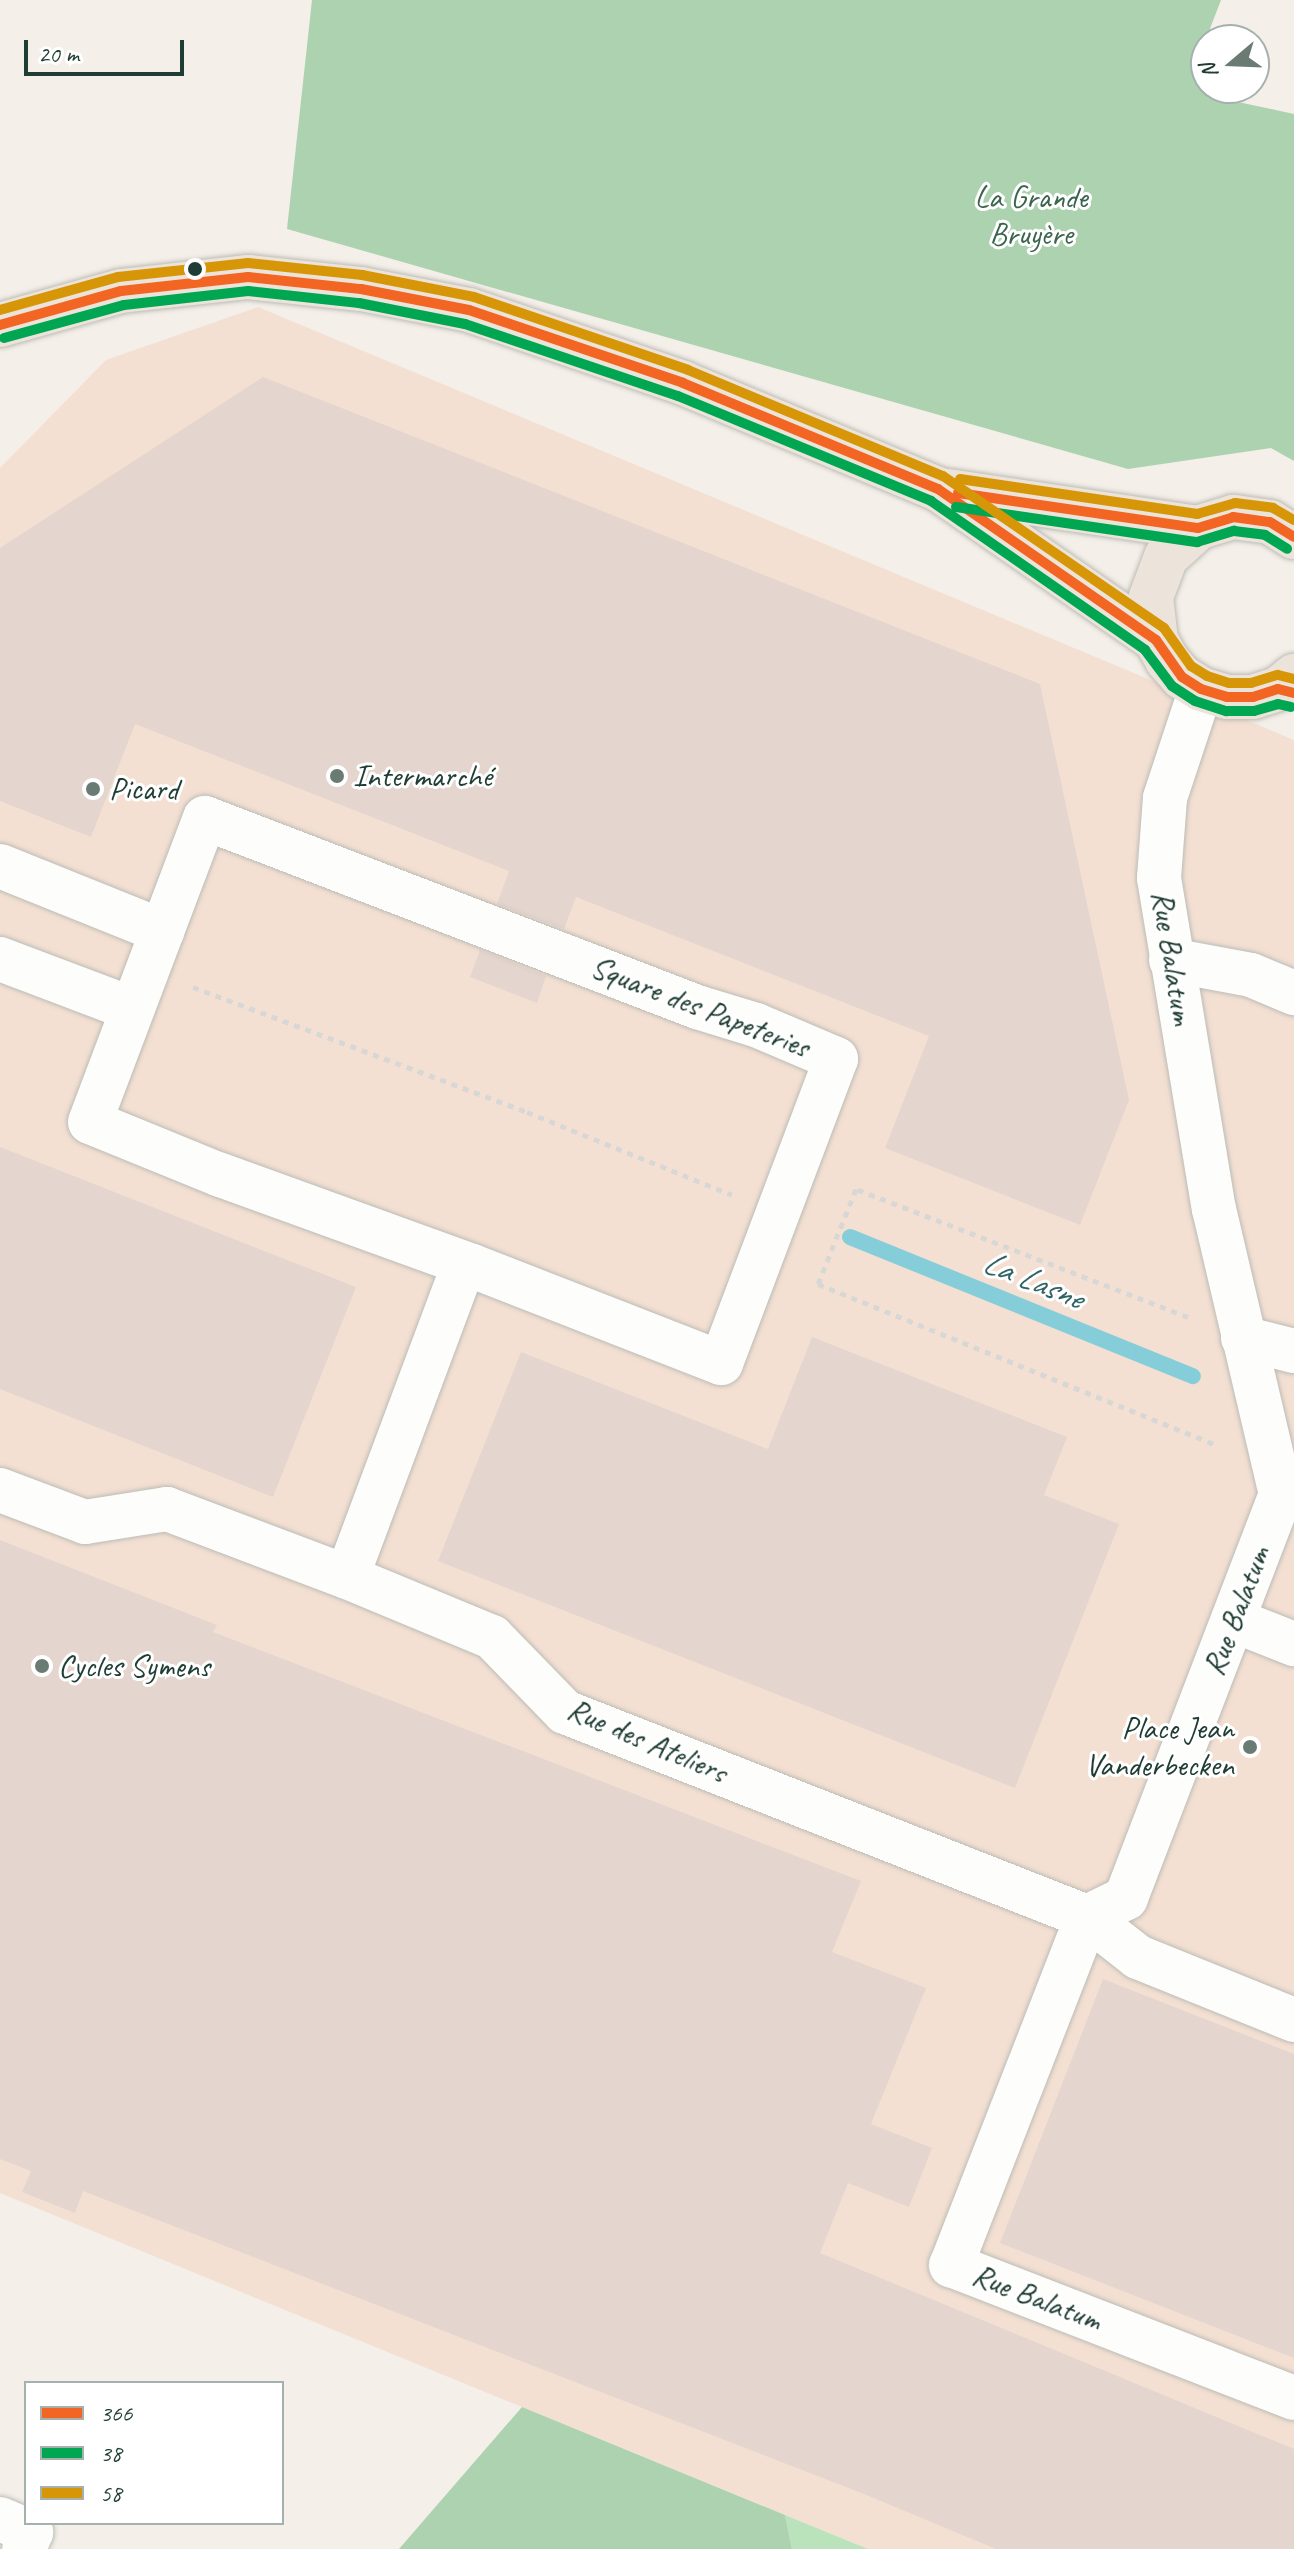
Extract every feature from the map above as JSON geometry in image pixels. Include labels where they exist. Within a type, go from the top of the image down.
[{"type":"main road","points":[[0,325],[121,291],[248,277],[361,289],[469,310],[683,383],[938,489],[1156,640],[1182,677],[1201,689],[1227,697],[1253,697],[1289,686]]},
{"type":"main road","points":[[938,489],[1198,528]]},
{"type":"main road","points":[[1156,640],[1151,597],[1166,557],[1198,528],[1233,517],[1270,522],[1294,537]]},
{"type":"street","name":"Rue Balatum","points":[[1201,689],[1165,798],[1159,878],[1214,1209],[1281,1494],[1126,1898],[1087,1917],[951,2265],[1294,2398]]},
{"type":"street","name":"Square des Papeteries","points":[[205,818],[697,1007],[756,1025],[836,1059],[721,1363],[220,1175],[90,1122],[154,950],[205,818]]},
{"type":"street","points":[[0,866],[154,950]]},
{"type":"street","points":[[0,959],[132,1009]]},
{"type":"street","points":[[1171,960],[1251,975],[1294,993]]},
{"type":"street","points":[[347,1577],[464,1264]]},
{"type":"street","points":[[1243,1338],[1294,1351]]},
{"type":"street","name":"Rue des Ateliers","points":[[0,1490],[85,1522],[167,1509],[347,1577],[492,1637],[565,1712],[1087,1917]]},
{"type":"street","points":[[1233,1620],[1294,1644]]},
{"type":"street","points":[[1087,1917],[1138,1957],[1294,2020]]},
{"type":"street","points":[[0,2519],[31,2532],[24,2549]]},
{"type":"path","points":[[154,950],[527,1112],[836,1237]]},
{"type":"path","points":[[1243,1338],[856,1189],[818,1284],[1275,1468]]},
{"type":"shaded area","points":[[258,307],[1294,740],[1294,2549],[868,2549],[0,2193],[0,468],[106,360]]},
{"type":"green space","name":"La Grande Bruyère","points":[[312,0],[1221,0],[1212,24],[1190,24],[1190,104],[1247,104],[1294,114],[1294,461],[1271,448],[1128,469],[287,229]]},
{"type":"green space","points":[[522,2407],[785,2515],[792,2549],[399,2549]]},
{"type":"green space","points":[[785,2515],[868,2549],[792,2549]]},
{"type":"building","points":[[263,377],[1040,684],[1129,1100],[1080,1225],[885,1148],[929,1036],[576,897],[564,929],[497,904],[509,871],[135,724],[91,837],[0,801],[0,548]]},
{"type":"building","points":[[480,950],[546,976],[537,1003],[470,977]]},
{"type":"building","points":[[0,1147],[356,1287],[273,1497],[0,1389]]},
{"type":"building","points":[[812,1337],[1067,1437],[1044,1495],[1119,1524],[1015,1788],[438,1561],[521,1352],[768,1449]]},
{"type":"building","points":[[0,1540],[217,1625],[213,1632],[861,1881],[832,1952],[926,1988],[871,2124],[932,2148],[909,2207],[848,2183],[820,2253],[1294,2449],[1294,2549],[996,2549],[864,2494],[83,2191],[75,2213],[22,2192],[31,2171],[0,2159]]},
{"type":"building","points":[[1103,1979],[1294,2054],[1294,2358],[1000,2243]]},
{"type":"waterway","name":"La Lasne","points":[[850,1237],[1193,1376]]},
{"type":"transit line","name":"58","points":[[0,310],[118,277],[248,263],[362,275],[474,297],[688,370],[943,476],[1164,628],[1191,666],[1207,676],[1229,683],[1251,683],[1278,675],[1294,679]]},
{"type":"transit line","name":"366","points":[[0,325],[121,291],[248,277],[361,289],[469,310],[683,383],[938,489],[1156,640],[1182,677],[1201,689],[1227,697],[1253,697],[1278,689],[1294,693]]},
{"type":"transit line","name":"38","points":[[4,338],[124,305],[248,291],[359,303],[465,324],[678,396],[931,501],[1145,650],[1172,686],[1195,701],[1226,711],[1254,711],[1278,704],[1291,707]]},
{"type":"transit line","name":"58","points":[[960,479],[1197,514],[1235,503],[1273,508],[1294,520]]},
{"type":"transit line","name":"366","points":[[958,493],[1198,528],[1233,517],[1270,522],[1294,537]]},
{"type":"transit line","name":"38","points":[[956,507],[1197,542],[1234,531],[1265,535],[1287,549]]},
{"type":"place","name":"Intermarché","points":[[337,776]]},
{"type":"place","name":"Picard","points":[[93,789]]},
{"type":"place","name":"Cycles Symens","points":[[42,1666]]},
{"type":"place","name":"Place Jean Vanderbecken","points":[[1250,1747]]}]
